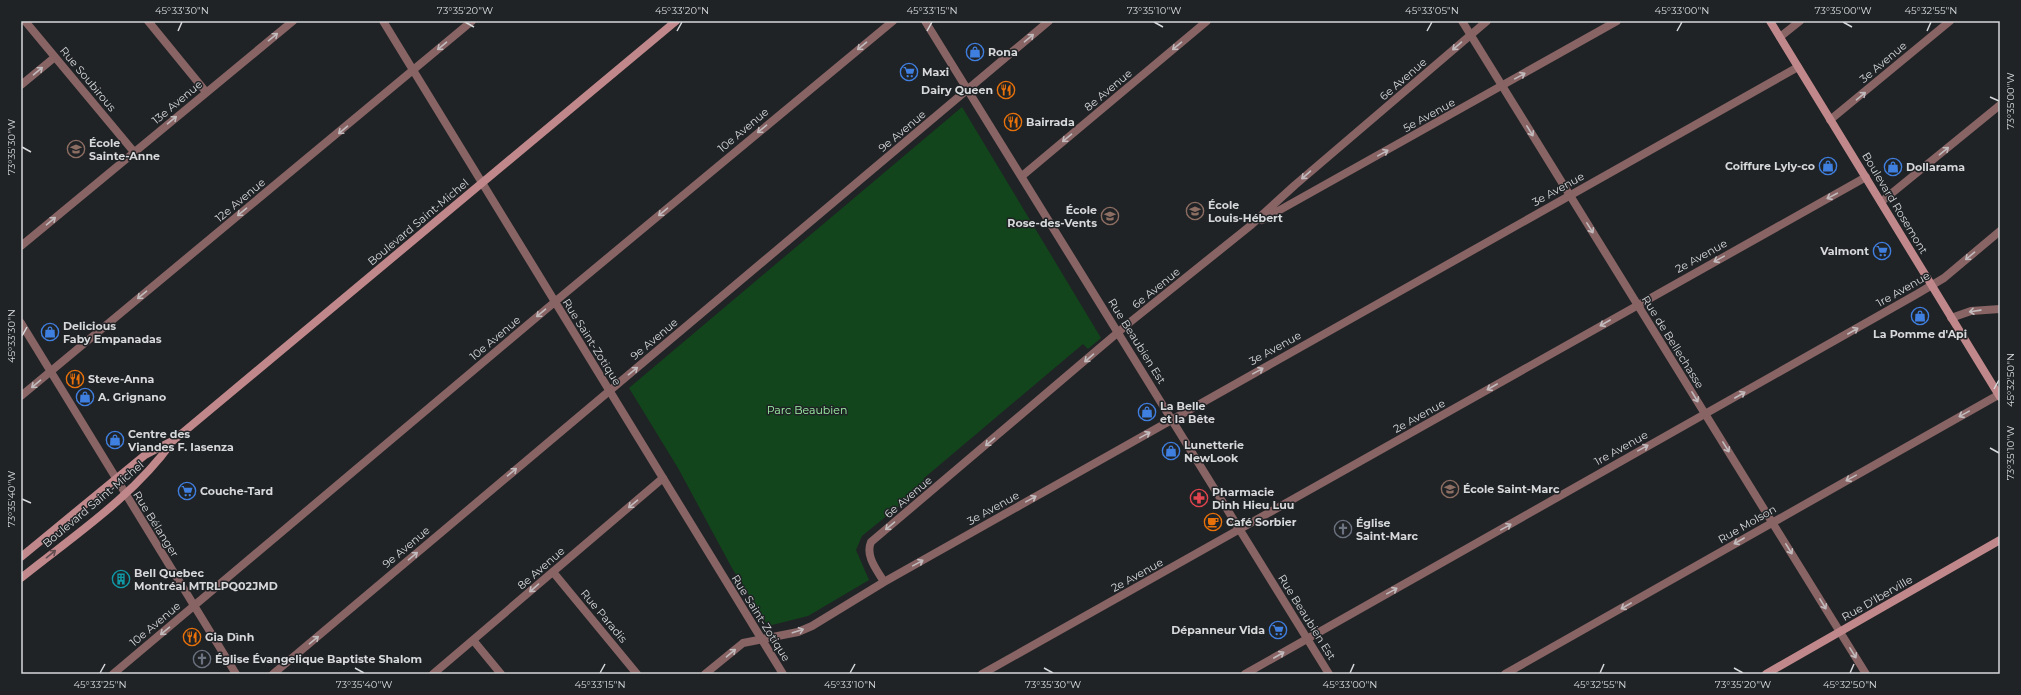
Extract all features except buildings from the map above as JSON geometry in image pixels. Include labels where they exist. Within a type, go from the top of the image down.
[{"type":"main road","name":"Boulevard Saint-Michel","points":[[21,557],[145,455],[174,440],[676,21]]},
{"type":"main road","name":"Boulevard Rosemont","points":[[1770,21],[1999,395]]},
{"type":"main road","name":"Boulevard Saint-Michel","points":[[21,578],[124,494],[153,468],[174,440]]},
{"type":"main road","name":"Rue D'Iberville","points":[[1766,674],[2000,540]]},
{"type":"street","name":"Rue Soubirous","points":[[25,21],[134,152]]},
{"type":"street","points":[[148,21],[206,92]]},
{"type":"street","name":"13e Avenue","points":[[21,246],[293,21]]},
{"type":"street","name":"Rue Saint-Zotique","points":[[383,21],[783,674]]},
{"type":"street","name":"12e Avenue","points":[[21,396],[414,71],[472,21]]},
{"type":"street","name":"10e Avenue","points":[[113,674],[892,21]]},
{"type":"street","name":"Rue Beaubien Est","points":[[925,21],[1329,674]]},
{"type":"street","name":"9e Avenue","points":[[273,674],[1049,21]]},
{"type":"street","name":"8e Avenue","points":[[1022,176],[1207,21]]},
{"type":"street","name":"Rue de Bellechasse","points":[[1462,21],[1866,674]]},
{"type":"street","name":"6e Avenue","points":[[884,582],[869,555],[868,548],[871,542],[1119,333],[1250,226],[1295,185],[1487,21]]},
{"type":"street","name":"5e Avenue","points":[[1250,226],[1617,21]]},
{"type":"street","points":[[1780,37],[1800,21]]},
{"type":"street","name":"3e Avenue","points":[[1830,120],[1950,21]]},
{"type":"street","points":[[21,85],[55,57]]},
{"type":"street","name":"3e Avenue","points":[[760,638],[798,632],[812,626],[884,582],[1798,67]]},
{"type":"street","points":[[1881,202],[2000,105]]},
{"type":"street","name":"2e Avenue","points":[[982,674],[1866,177]]},
{"type":"street","name":"1re Avenue","points":[[1245,674],[1932,286],[1944,278],[2000,231]]},
{"type":"street","points":[[1951,318],[1971,311],[2000,309]]},
{"type":"street","name":"Rue Bélanger","points":[[21,323],[124,494],[236,674]]},
{"type":"street","name":"Rue Molson","points":[[1505,674],[1999,395]]},
{"type":"street","name":"8e Avenue","points":[[433,674],[663,478]]},
{"type":"street","name":"Rue Paradis","points":[[553,572],[637,674]]},
{"type":"street","points":[[705,674],[743,643],[760,638]]},
{"type":"street","points":[[473,640],[501,674]]},
{"type":"green space","name":"Parc Beaubien","points":[[962,107],[1101,338],[1088,349],[1083,344],[923,479],[927,483],[862,536],[856,550],[869,580],[808,616],[768,626],[732,568],[678,468],[629,388]]},
{"type":"place","name":"Rona","points":[[975,52]]},
{"type":"place","name":"Maxi","points":[[909,72]]},
{"type":"place","name":"Dairy Queen","points":[[1006,90]]},
{"type":"place","name":"Bairrada","points":[[1013,122]]},
{"type":"place","name":"École Sainte-Anne","points":[[76,149]]},
{"type":"place","name":"Coiffure Lyly-co","points":[[1828,166]]},
{"type":"place","name":"Dollarama","points":[[1893,167]]},
{"type":"place","name":"École Louis-Hébert","points":[[1195,211]]},
{"type":"place","name":"École Rose-des-Vents","points":[[1110,216]]},
{"type":"place","name":"Valmont","points":[[1882,251]]},
{"type":"place","name":"La Pomme d'Api","points":[[1920,316]]},
{"type":"place","name":"Delicious Faby Empanadas","points":[[50,332]]},
{"type":"place","name":"Steve-Anna","points":[[75,379]]},
{"type":"place","name":"A. Grignano","points":[[85,397]]},
{"type":"place","name":"La Belle et la Bête","points":[[1147,412]]},
{"type":"place","name":"Centre des Viandes F. Iasenza","points":[[115,440]]},
{"type":"place","name":"Lunetterie NewLook","points":[[1171,451]]},
{"type":"place","name":"École Saint-Marc","points":[[1450,489]]},
{"type":"place","name":"Couche-Tard","points":[[187,491]]},
{"type":"place","name":"Pharmacie Dinh Hieu Luu","points":[[1199,498]]},
{"type":"place","name":"Café Sorbier","points":[[1213,522]]},
{"type":"place","name":"Église Saint-Marc","points":[[1343,529]]},
{"type":"place","name":"Bell Quebec Montréal MTRLPQ02JMD","points":[[121,579]]},
{"type":"place","name":"Dépanneur Vida","points":[[1278,630]]},
{"type":"place","name":"Gia Dình","points":[[192,637]]},
{"type":"place","name":"Église Évangelique Baptiste Shalom","points":[[202,659]]}]
